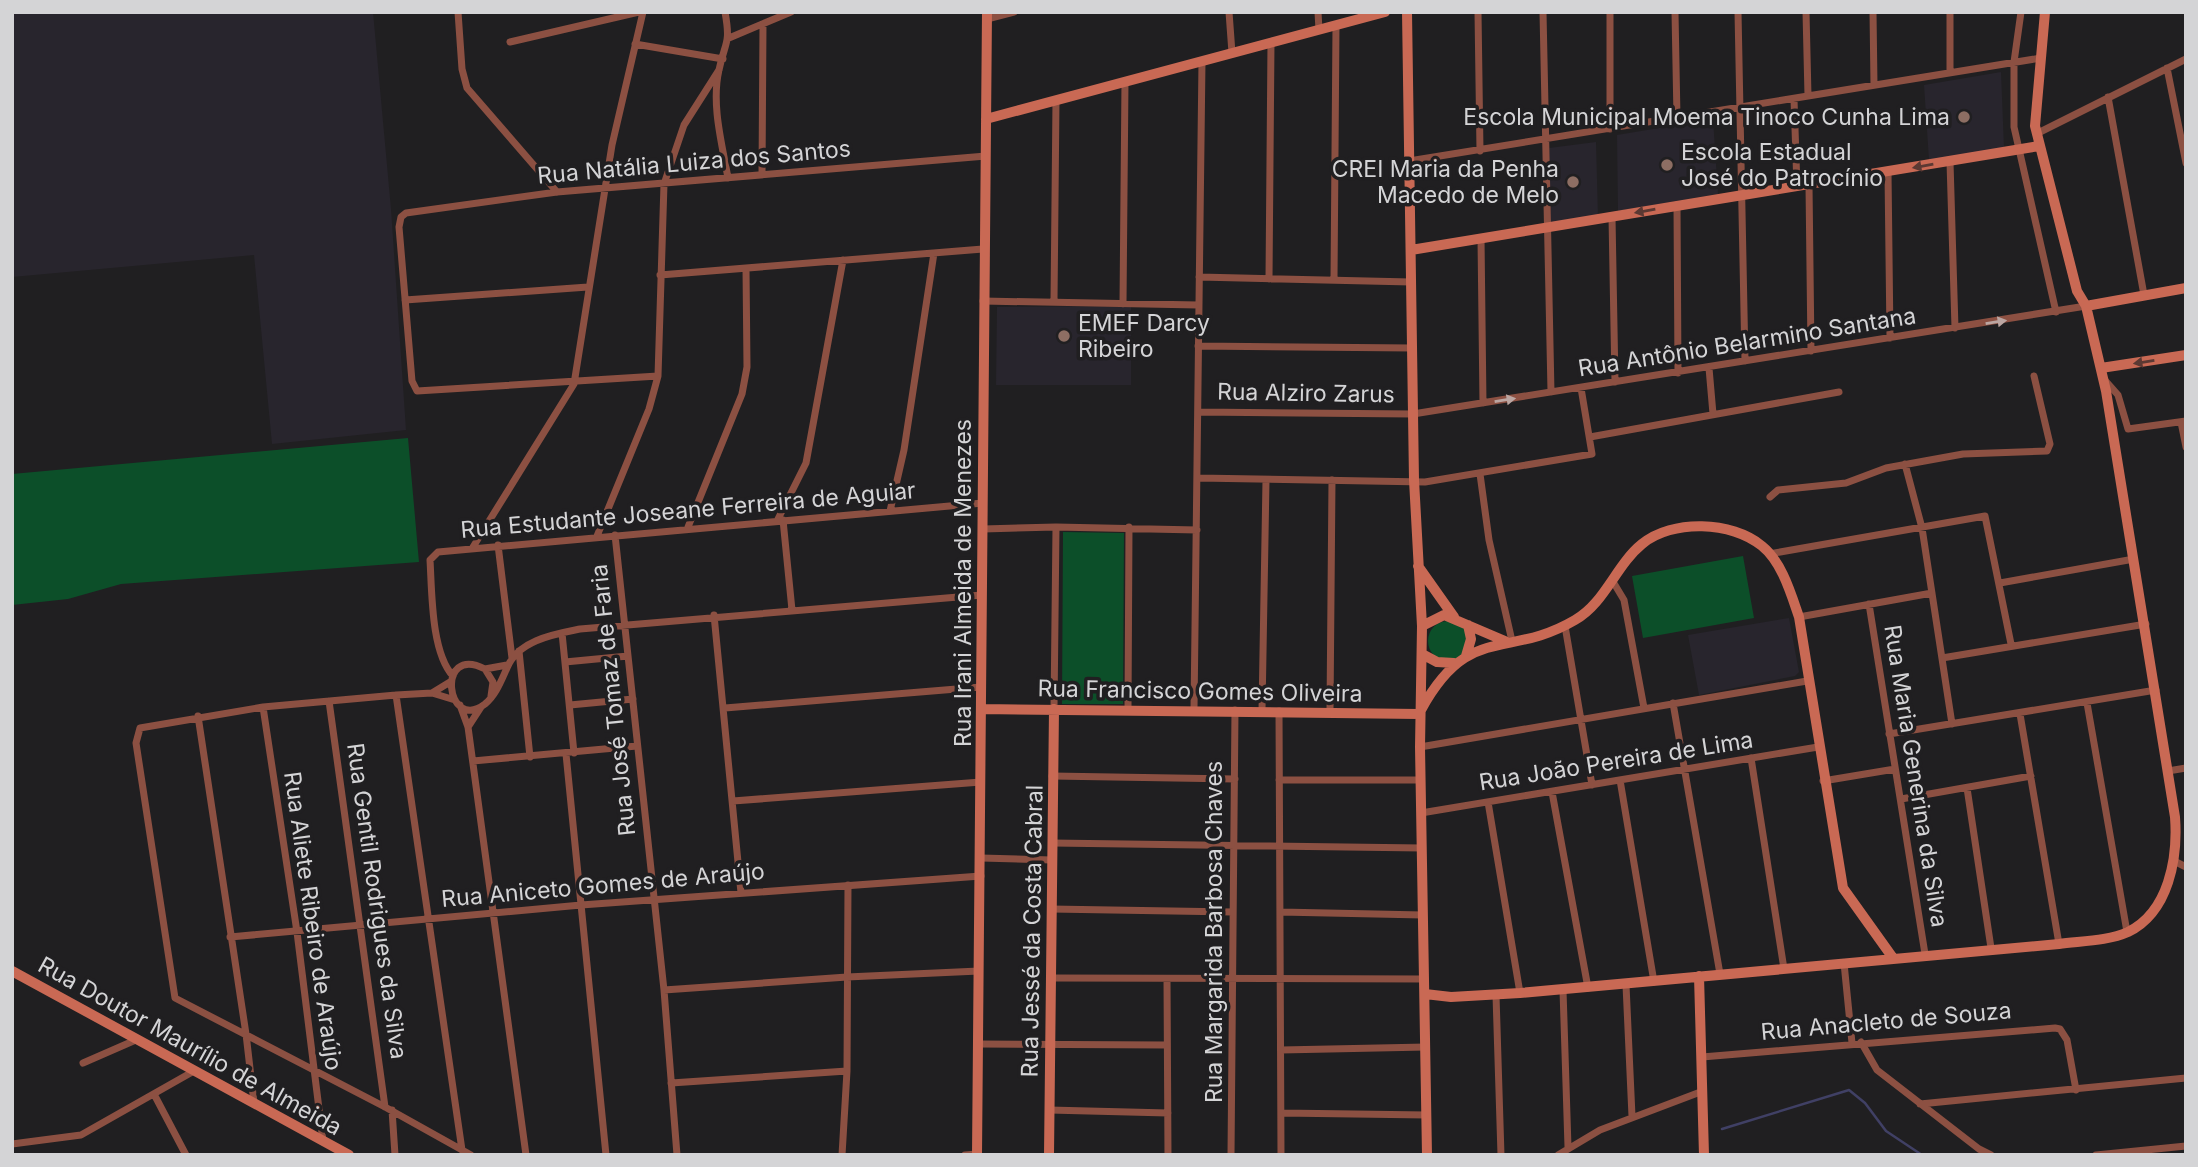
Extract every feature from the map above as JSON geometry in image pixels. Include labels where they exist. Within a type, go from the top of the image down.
[{"type":"street","points":[[458,12],[462,69],[467,88],[557,192]]},
{"type":"street","points":[[472,547],[574,384],[604,188],[641,12],[510,42]]},
{"type":"street","points":[[597,536],[649,409],[658,376],[664,184],[684,125],[719,70],[723,59],[729,38],[724,12]]},
{"type":"street","points":[[729,38],[791,12]]},
{"type":"street","points":[[987,16],[1014,12]]},
{"type":"street","points":[[1229,12],[1232,53]]},
{"type":"street","points":[[1318,12],[1319,30]]},
{"type":"street","points":[[986,119],[1385,12]]},
{"type":"street","points":[[1407,12],[1414,480],[1422,626],[1419,714],[1427,1155]]},
{"type":"street","points":[[1478,12],[1480,150]]},
{"type":"street","points":[[1543,12],[1551,393]]},
{"type":"street","points":[[1610,12],[1610,130]]},
{"type":"street","points":[[1675,12],[1677,118]]},
{"type":"street","points":[[1738,12],[1745,361]]},
{"type":"street","points":[[1806,12],[1808,96]]},
{"type":"street","points":[[1873,12],[1874,85]]},
{"type":"street","points":[[1950,12],[1950,72]]},
{"type":"street","points":[[2021,12],[2011,100],[2017,151],[2056,312]]},
{"type":"street","points":[[1426,994],[1451,997],[1563,990],[1925,954],[2059,944],[2127,932],[2143,922],[2153,911],[2174,861],[2176,828],[2146,624],[2102,373],[2086,306],[2077,291],[2036,134],[2045,12]]},
{"type":"street","name":"Rua Irani Almeida de Menezes","points":[[977,1154],[987,16]]},
{"type":"street","points":[[762,175],[764,24]]},
{"type":"street","points":[[1334,280],[1336,25]]},
{"type":"street","points":[[1269,279],[1271,42]]},
{"type":"street","points":[[635,44],[723,59]]},
{"type":"street","points":[[1409,161],[1741,109],[2040,58]]},
{"type":"street","points":[[2036,134],[2186,59]]},
{"type":"street","points":[[1195,709],[1202,61]]},
{"type":"street","points":[[2167,68],[2186,163]]},
{"type":"street","points":[[719,70],[718,106],[729,178]]},
{"type":"street","points":[[1123,304],[1125,81]]},
{"type":"street","points":[[2108,97],[2144,295]]},
{"type":"street","points":[[1794,99],[1797,187]]},
{"type":"street","points":[[1054,302],[1056,100]]},
{"type":"street","points":[[1411,250],[2039,146]]},
{"type":"street","name":"Rua Natália Luiza dos Santos","points":[[405,300],[399,227],[401,217],[406,213],[557,192],[986,156]]},
{"type":"street","points":[[1950,162],[1955,328]]},
{"type":"street","points":[[1888,172],[1890,338]]},
{"type":"street","points":[[1810,185],[1811,351]]},
{"type":"street","points":[[1677,205],[1678,373]]},
{"type":"street","points":[[1612,216],[1615,382]]},
{"type":"street","points":[[1481,238],[1483,403]]},
{"type":"street","points":[[660,275],[984,249]]},
{"type":"street","points":[[890,511],[906,439],[933,253]]},
{"type":"street","points":[[792,610],[780,520],[806,463],[843,260]]},
{"type":"street","points":[[688,527],[743,394],[747,367],[746,268]]},
{"type":"street","points":[[1199,277],[1411,282]]},
{"type":"street","points":[[588,287],[405,300],[412,380],[417,391],[574,384],[658,376]]},
{"type":"street","points":[[2086,306],[2186,288]]},
{"type":"street","points":[[983,301],[1198,305]]},
{"type":"street","name":"Rua Antônio Belarmino Santana","points":[[1413,414],[2086,306]]},
{"type":"street","points":[[1198,346],[1412,348]]},
{"type":"street","points":[[2102,373],[2186,355]]},
{"type":"street","points":[[1710,368],[1713,414]]},
{"type":"street","points":[[2102,373],[2118,395],[2126,427],[2137,430],[2183,421],[2186,447]]},
{"type":"street","points":[[1770,497],[1774,491],[1846,483],[1878,470],[1963,454],[2025,454],[2050,450],[2035,376]]},
{"type":"street","points":[[1198,478],[1434,481],[1592,454],[1581,388]]},
{"type":"street","points":[[1590,437],[1839,392]]},
{"type":"street","name":"Rua Alziro Zarus","points":[[1199,412],[1413,414]]},
{"type":"street","points":[[1905,464],[1922,528],[1952,724]]},
{"type":"street","points":[[1480,474],[1489,542],[1509,641]]},
{"type":"street","points":[[1262,710],[1266,480]]},
{"type":"street","points":[[1330,711],[1332,480]]},
{"type":"street","name":"Rua Estudante Joseane Ferreira de Aguiar","points":[[452,679],[441,657],[432,592],[430,560],[438,552],[688,527],[983,503]]},
{"type":"street","points":[[1769,554],[1986,516],[2011,644]]},
{"type":"street","points":[[1054,709],[1056,527]]},
{"type":"street","points":[[983,529],[1129,527],[1197,530]]},
{"type":"street","points":[[1128,708],[1129,527]]},
{"type":"street","points":[[1419,714],[1433,688],[1454,663],[1509,641],[1565,626],[1590,609],[1628,557],[1651,537],[1682,528],[1717,528],[1762,545],[1782,575],[1799,617],[1823,780],[1843,888],[1864,922],[1893,957]]},
{"type":"street","name":"Rua José Tomaz de Faria","points":[[615,535],[664,990],[677,1155]]},
{"type":"street","points":[[498,545],[510,662]]},
{"type":"street","points":[[2000,583],[2134,559]]},
{"type":"street","points":[[1417,564],[1454,617],[1509,641]]},
{"type":"street","points":[[1612,580],[1624,600],[1644,708]]},
{"type":"street","points":[[1799,617],[1932,593]]},
{"type":"street","points":[[468,727],[501,682],[510,662],[519,651],[562,633],[625,623],[982,595]]},
{"type":"street","name":"Rua Maria Generina da Silva","points":[[1869,604],[1925,954]]},
{"type":"street","points":[[714,615],[741,893]]},
{"type":"street","points":[[1422,626],[1435,618],[1454,617]]},
{"type":"street","points":[[1942,657],[2146,624]]},
{"type":"street","points":[[1466,656],[1471,639],[1468,625]]},
{"type":"street","points":[[1565,626],[1592,785]]},
{"type":"street","points":[[562,633],[570,705],[570,753],[581,905],[606,1155]]},
{"type":"street","points":[[519,651],[530,757]]},
{"type":"street","points":[[1422,654],[1437,662],[1454,663]]},
{"type":"street","points":[[565,663],[628,656]]},
{"type":"street","points":[[432,693],[465,666],[485,669],[510,662]]},
{"type":"street","points":[[485,669],[493,682],[491,696]]},
{"type":"street","points":[[452,679],[457,703],[468,727],[526,1155]]},
{"type":"street","points":[[1420,747],[1807,681]]},
{"type":"street","points":[[725,708],[981,687]]},
{"type":"street","points":[[1889,734],[2156,690]]},
{"type":"street","points":[[471,1155],[388,1108],[175,999],[136,743],[137,731],[144,726],[263,708],[432,693],[467,708],[481,706]]},
{"type":"street","points":[[396,695],[462,1150]]},
{"type":"street","points":[[570,705],[633,699]]},
{"type":"street","name":"Rua Gentil Rodrigues da Silva","points":[[329,701],[395,1155]]},
{"type":"street","points":[[2087,702],[2127,932]]},
{"type":"street","points":[[1673,703],[1720,974]]},
{"type":"street","name":"Rua Aliete Ribeiro de Araújo","points":[[263,708],[297,932],[323,1141]]},
{"type":"street","name":"Rua Francisco Gomes Oliveira","points":[[981,709],[1128,708],[1419,714]]},
{"type":"street","name":"Rua Jessé da Costa Cabral","points":[[1049,1155],[1054,709]]},
{"type":"street","name":"Rua Margarida Barbosa Chaves","points":[[1231,1155],[1235,710]]},
{"type":"street","points":[[1279,711],[1281,1155]]},
{"type":"street","points":[[2020,714],[2059,944]]},
{"type":"street","points":[[198,716],[254,1103]]},
{"type":"street","points":[[473,761],[637,746]]},
{"type":"street","name":"Rua João Pereira de Lima","points":[[1421,813],[1818,747]]},
{"type":"street","points":[[1751,758],[1784,969]]},
{"type":"street","points":[[2168,771],[2186,768]]},
{"type":"street","points":[[1823,780],[1895,769]]},
{"type":"street","points":[[1052,776],[1234,779]]},
{"type":"street","points":[[1901,799],[2031,776]]},
{"type":"street","points":[[1279,780],[1421,780]]},
{"type":"street","points":[[1620,780],[1654,982]]},
{"type":"street","points":[[733,802],[981,782]]},
{"type":"street","points":[[1967,788],[1991,948]]},
{"type":"street","points":[[1552,792],[1588,988]]},
{"type":"street","points":[[1488,802],[1520,993]]},
{"type":"street","points":[[1052,843],[1422,848]]},
{"type":"street","points":[[981,858],[1052,860]]},
{"type":"street","points":[[2174,861],[2186,867]]},
{"type":"street","name":"Rua Aniceto Gomes de Araújo","points":[[230,937],[653,899],[981,876]]},
{"type":"street","points":[[842,1155],[847,1071],[848,885]]},
{"type":"street","points":[[1051,909],[1233,912]]},
{"type":"street","points":[[1280,912],[1423,915]]},
{"type":"street","points":[[1844,963],[1852,1042]]},
{"type":"street","name":"Rua Doutor Maurílio de Almeida","points":[[12,971],[349,1155]]},
{"type":"street","points":[[664,990],[979,971]]},
{"type":"street","points":[[1699,976],[1704,1155]]},
{"type":"street","points":[[1050,978],[1425,979]]},
{"type":"street","points":[[1167,979],[1168,1155]]},
{"type":"street","points":[[1626,985],[1632,1116]]},
{"type":"street","points":[[1563,990],[1568,1147]]},
{"type":"street","points":[[1496,995],[1501,1155]]},
{"type":"street","name":"Rua Anacleto de Souza","points":[[1702,1057],[1852,1042],[2050,1028],[2060,1029],[2067,1040],[2076,1090]]},
{"type":"street","points":[[82,1063],[138,1039]]},
{"type":"street","points":[[1861,1042],[1877,1070],[1991,1155]]},
{"type":"street","points":[[978,1044],[1167,1045]]},
{"type":"street","points":[[1281,1049],[1426,1047]]},
{"type":"street","points":[[12,1144],[81,1135],[155,1096],[194,1071]]},
{"type":"street","points":[[671,1083],[847,1071]]},
{"type":"street","points":[[1920,1104],[2186,1078]]},
{"type":"street","points":[[1558,1155],[1568,1147],[1632,1116],[1703,1091]]},
{"type":"street","points":[[155,1096],[183,1154]]},
{"type":"street","points":[[1049,1110],[1168,1113]]},
{"type":"street","points":[[1281,1113],[1426,1115]]},
{"type":"street","points":[[2096,1155],[2186,1146]]},
{"type":"street","points":[[965,1155],[977,1154]]},
{"type":"shaded area","points":[[12,12],[373,12],[391,209],[406,430],[272,444],[254,255],[12,277]]},
{"type":"shaded area","name":"Escola Municipal Moema Tinoco Cunha Lima","points":[[2001,72],[2004,148],[1929,160],[1924,85]]},
{"type":"shaded area","name":"Escola Estadual José do Patrocínio","points":[[1713,119],[1718,194],[1618,211],[1617,135]]},
{"type":"shaded area","name":"CREI Maria da Penha Macedo de Melo","points":[[1596,142],[1598,217],[1550,223],[1549,148]]},
{"type":"shaded area","name":"EMEF Darcy Ribeiro","points":[[1131,306],[1131,385],[996,385],[997,307]]},
{"type":"shaded area","points":[[1789,618],[1799,672],[1795,676],[1699,695],[1688,635]]},
{"type":"green space","points":[[408,438],[419,562],[121,584],[68,599],[12,605],[12,474]]},
{"type":"green space","points":[[1063,532],[1124,533],[1123,704],[1062,704]]},
{"type":"green space","points":[[1743,556],[1754,618],[1643,638],[1632,576]]},
{"type":"green space","points":[[1448,621],[1462,627],[1468,641],[1462,655],[1448,661],[1434,655],[1428,641],[1434,627]]},
{"type":"waterway","points":[[1722,1129],[1849,1090],[1865,1103],[1886,1131],[1922,1155]]},
{"type":"place","name":"Escola Municipal Moema Tinoco Cunha Lima","points":[[1964,117]]},
{"type":"place","name":"Escola Estadual José do Patrocínio","points":[[1667,165]]},
{"type":"place","name":"CREI Maria da Penha Macedo de Melo","points":[[1573,182]]},
{"type":"place","name":"EMEF Darcy Ribeiro","points":[[1064,336]]}]
